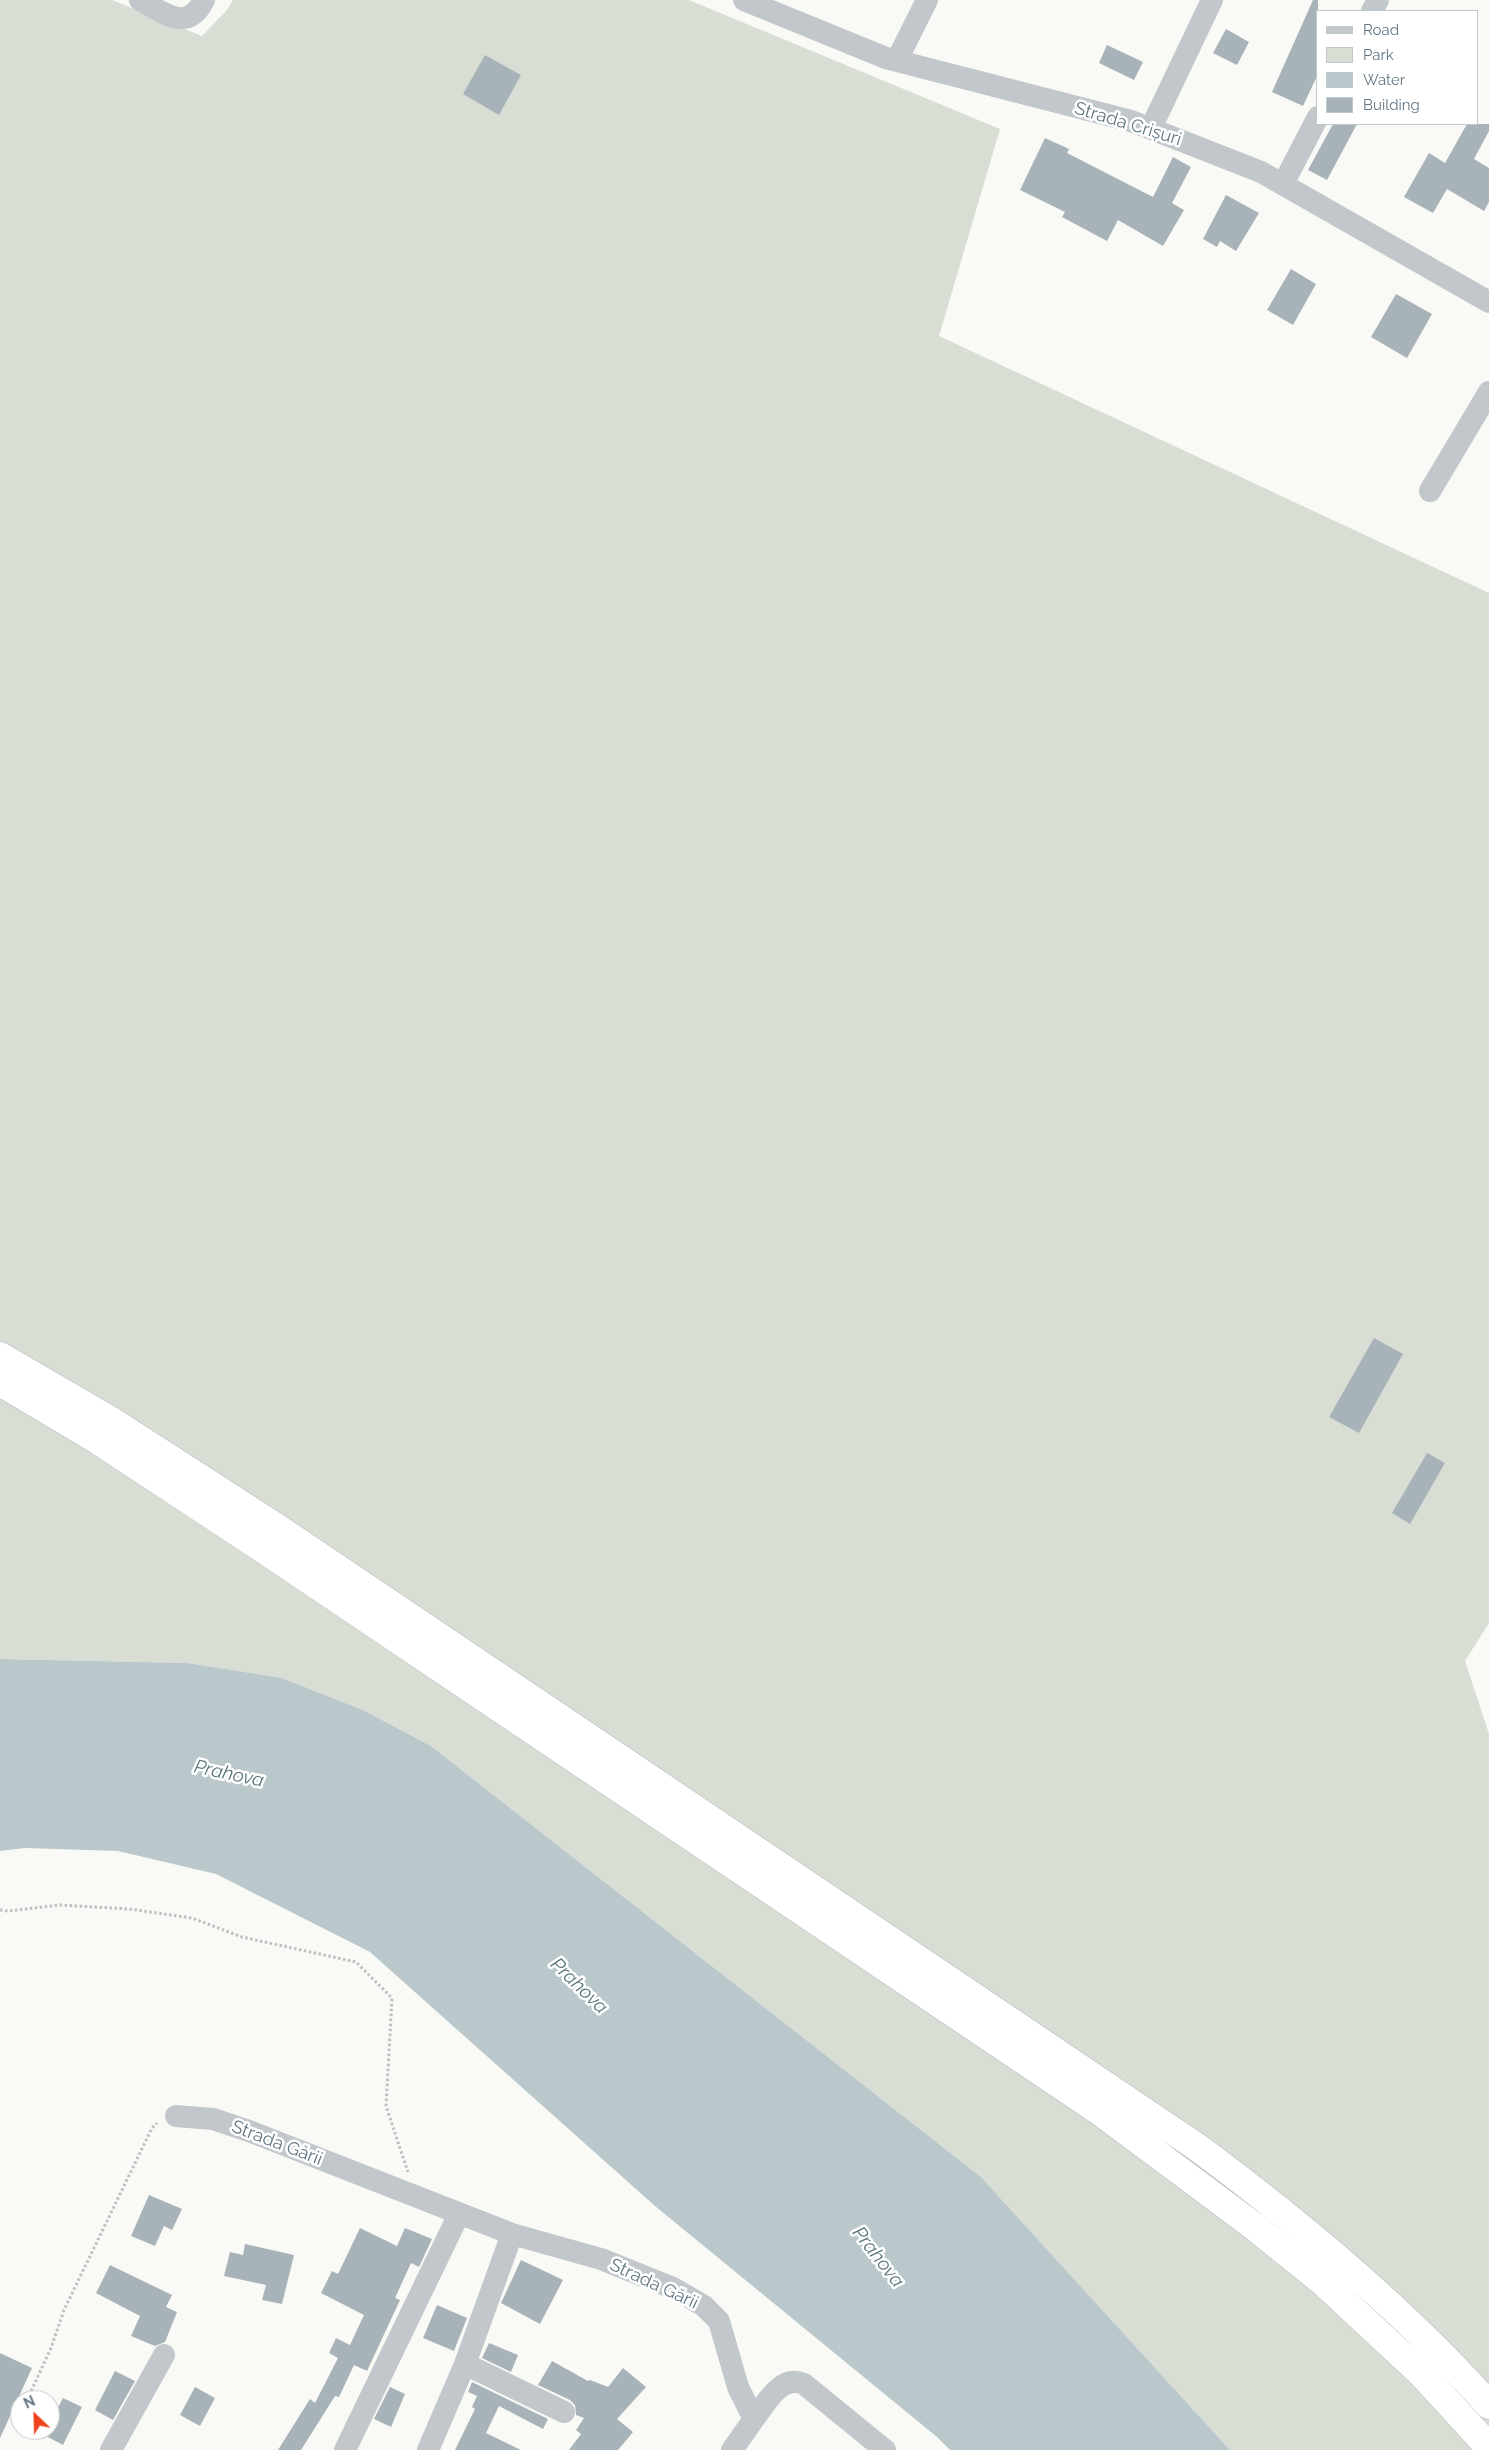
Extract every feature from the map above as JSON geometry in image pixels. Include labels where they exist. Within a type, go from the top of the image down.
[{"type":"highway","points":[[0,1356],[110,1420],[278,1528],[1197,2147],[1261,2194],[1338,2259],[1402,2316],[1489,2405]]},
{"type":"highway","points":[[0,1382],[100,1441],[263,1549],[1102,2113],[1255,2227],[1322,2280],[1421,2374],[1489,2447]]},
{"type":"street","points":[[140,0],[180,20],[189,18],[204,0]]},
{"type":"street","name":"Strada Crișuri","points":[[744,0],[898,60],[1151,128],[1261,172],[1489,302]]},
{"type":"street","points":[[898,60],[927,0]]},
{"type":"street","points":[[1151,128],[1212,0]]},
{"type":"street","points":[[1283,184],[1316,121]]},
{"type":"street","points":[[1430,491],[1489,392]]},
{"type":"street","name":"Strada Gării","points":[[176,2116],[213,2119],[249,2130],[458,2214],[512,2234],[601,2259],[674,2288],[704,2306],[719,2321],[738,2388],[754,2419]]},
{"type":"street","points":[[344,2450],[458,2214]]},
{"type":"street","points":[[428,2450],[465,2364],[512,2234]]},
{"type":"street","points":[[111,2450],[164,2355]]},
{"type":"street","points":[[465,2364],[564,2412]]},
{"type":"street","points":[[732,2450],[777,2389],[790,2381],[804,2384],[886,2450]]},
{"type":"path","points":[[0,1910],[8,1911],[60,1905],[138,1910],[192,1918],[242,1937],[356,1962],[392,1998],[386,2106],[417,2198]]},
{"type":"path","points":[[32,2390],[51,2348],[64,2310],[152,2128],[160,2119],[176,2116]]},
{"type":"green space","points":[[0,0],[112,0],[202,36],[227,10],[233,0],[689,0],[1000,129],[939,336],[1489,593],[1489,1623],[1465,1661],[1489,1734],[1489,2450],[1230,2450],[981,2177],[431,1746],[363,1710],[282,1678],[188,1663],[0,1659]]},
{"type":"water","name":"Prahova","points":[[0,1659],[188,1663],[282,1678],[363,1710],[431,1746],[981,2177],[1230,2450],[950,2450],[937,2437],[655,2206],[370,1952],[216,1874],[118,1851],[25,1848],[0,1851]]},
{"type":"building","points":[[1313,0],[1318,0],[1318,10],[1316,10],[1316,78],[1303,106],[1272,92]]},
{"type":"building","points":[[1226,29],[1249,42],[1237,65],[1213,53]]},
{"type":"building","points":[[1107,45],[1143,62],[1134,80],[1099,63]]},
{"type":"building","points":[[485,55],[521,75],[499,115],[463,94]]},
{"type":"building","points":[[1489,124],[1489,131],[1474,159],[1489,168],[1489,202],[1484,211],[1447,189],[1433,213],[1404,197],[1429,153],[1445,163],[1466,125]]},
{"type":"building","points":[[1332,125],[1356,125],[1327,180],[1308,170]]},
{"type":"building","points":[[1045,138],[1069,149],[1067,153],[1153,197],[1173,157],[1191,167],[1172,203],[1184,210],[1163,246],[1118,220],[1107,241],[1062,217],[1065,212],[1020,190]]},
{"type":"building","points":[[1226,195],[1259,213],[1236,251],[1220,241],[1217,247],[1203,239]]},
{"type":"building","points":[[1291,269],[1316,284],[1293,325],[1267,310]]},
{"type":"building","points":[[1396,294],[1432,314],[1407,358],[1371,337]]},
{"type":"building","points":[[1374,1338],[1403,1354],[1359,1433],[1329,1417]]},
{"type":"building","points":[[1427,1453],[1445,1463],[1410,1524],[1392,1513]]},
{"type":"building","points":[[149,2195],[182,2209],[172,2230],[164,2226],[155,2246],[131,2236]]},
{"type":"building","points":[[360,2228],[397,2246],[405,2228],[432,2239],[419,2267],[411,2263],[395,2298],[400,2300],[367,2371],[354,2365],[339,2397],[335,2396],[301,2450],[278,2450],[310,2399],[315,2403],[338,2358],[329,2353],[336,2338],[350,2345],[364,2315],[321,2293],[332,2271],[338,2274]]},
{"type":"building","points":[[245,2244],[294,2255],[282,2304],[262,2300],[266,2285],[224,2276],[230,2252],[243,2255]]},
{"type":"building","points":[[521,2260],[563,2280],[540,2324],[501,2303]]},
{"type":"building","points":[[110,2265],[172,2295],[166,2307],[177,2312],[165,2342],[155,2346],[131,2336],[140,2316],[96,2293]]},
{"type":"building","points":[[437,2305],[467,2318],[454,2351],[423,2338]]},
{"type":"building","points":[[489,2343],[518,2355],[511,2372],[482,2358]]},
{"type":"building","points":[[0,2353],[32,2368],[22,2390],[10,2390],[10,2416],[0,2438]]},
{"type":"building","points":[[552,2361],[588,2381],[590,2380],[608,2387],[623,2368],[646,2387],[617,2419],[633,2432],[618,2450],[569,2450],[581,2434],[576,2430],[584,2418],[576,2415],[575,2405],[570,2400],[538,2385]]},
{"type":"building","points":[[115,2371],[135,2381],[113,2420],[95,2410]]},
{"type":"building","points":[[472,2382],[548,2419],[543,2429],[499,2406],[486,2433],[521,2450],[455,2450],[475,2409],[472,2407],[477,2396],[468,2392]]},
{"type":"building","points":[[195,2387],[215,2398],[200,2426],[180,2415]]},
{"type":"building","points":[[390,2387],[405,2394],[391,2427],[374,2419]]},
{"type":"building","points":[[63,2398],[82,2407],[63,2445],[54,2440],[60,2440],[60,2404]]}]
